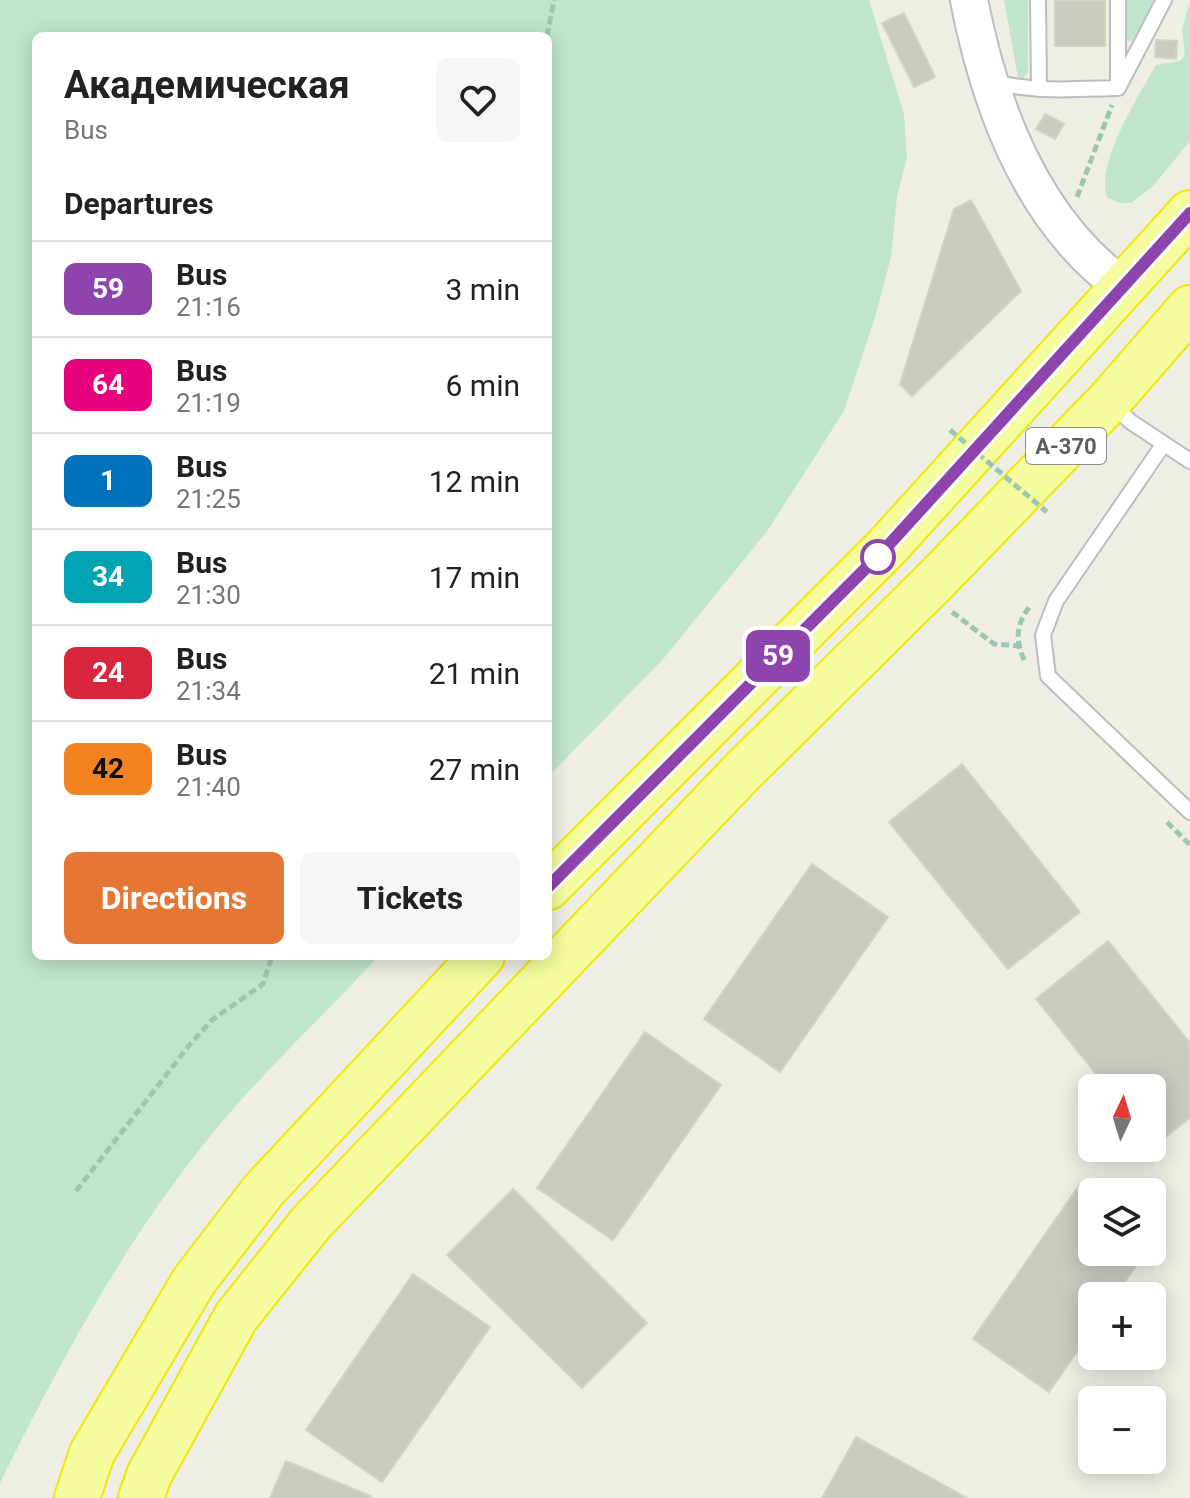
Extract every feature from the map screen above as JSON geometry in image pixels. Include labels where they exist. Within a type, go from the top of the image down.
[{"type":"highway","name":"А-370","points":[[552,883],[885,549],[1190,213]]},
{"type":"highway","name":"А-370","points":[[944,596],[1190,308]]},
{"type":"highway","points":[[141,1498],[149,1475],[236,1317],[311,1223],[742,772],[944,596]]},
{"type":"highway","points":[[77,1498],[92,1453],[194,1281],[263,1191],[478,960]]},
{"type":"street","points":[[969,0],[988,80],[1030,183],[1059,225],[1107,276],[1125,288]]},
{"type":"lane","points":[[1038,0],[1039,89]]},
{"type":"lane","points":[[1118,0],[1118,88]]},
{"type":"lane","points":[[1118,88],[1164,0]]},
{"type":"lane","points":[[988,80],[1010,87],[1039,89],[1118,88]]},
{"type":"lane","points":[[1109,401],[1163,445],[1190,461]]},
{"type":"lane","points":[[1163,445],[1056,601],[1043,635],[1048,676],[1190,812]]},
{"type":"path","points":[[548,32],[554,0]]},
{"type":"path","points":[[1073,209],[1118,88]]},
{"type":"path","points":[[950,430],[1047,512]]},
{"type":"path","points":[[1025,663],[1018,646],[1017,632],[1020,620],[1038,595]]},
{"type":"path","points":[[944,596],[994,644],[1018,646]]},
{"type":"path","points":[[1157,813],[1190,845]]},
{"type":"path","points":[[76,1191],[191,1043],[212,1020],[263,984],[271,960]]},
{"type":"green space","points":[[0,0],[869,0],[904,114],[907,158],[897,196],[891,257],[844,411],[768,530],[664,658],[552,773],[552,32],[32,32],[32,960],[375,960],[252,1088],[180,1174],[96,1303],[0,1483]]},
{"type":"green space","points":[[1004,0],[1028,0],[1028,72],[1023,79],[1018,78]]},
{"type":"green space","points":[[1127,0],[1154,0],[1131,41],[1127,40]]},
{"type":"green space","points":[[1190,2],[1190,141],[1153,186],[1131,203],[1119,203],[1107,197],[1105,183],[1113,149],[1156,65],[1180,61],[1185,56],[1182,29]]},
{"type":"building","points":[[1055,0],[1105,0],[1105,46],[1055,46]]},
{"type":"building","points":[[904,13],[935,77],[914,87],[882,23]]},
{"type":"building","points":[[1156,40],[1177,41],[1176,59],[1155,57]]},
{"type":"building","points":[[1045,114],[1064,124],[1055,139],[1036,129]]},
{"type":"building","points":[[971,200],[1021,291],[912,396],[900,384],[954,209]]},
{"type":"building","points":[[962,764],[1080,912],[1008,969],[889,822]]},
{"type":"building","points":[[812,864],[888,917],[780,1072],[704,1019]]},
{"type":"building","points":[[1108,941],[1190,1043],[1190,1118],[1166,1137],[1166,1074],[1096,1074],[1036,999]]},
{"type":"building","points":[[645,1032],[721,1085],[613,1240],[537,1188]]},
{"type":"building","points":[[1078,1187],[1078,1266],[1136,1266],[1125,1282],[1078,1282],[1078,1350],[1049,1392],[973,1339]]},
{"type":"building","points":[[513,1189],[647,1323],[582,1388],[447,1255]]},
{"type":"building","points":[[413,1274],[490,1327],[382,1482],[306,1430]]},
{"type":"building","points":[[856,1437],[967,1498],[822,1498]]},
{"type":"building","points":[[286,1461],[371,1496],[270,1498]]},
{"type":"bus line","name":"59","points":[[552,883],[885,549],[1190,213]]}]
